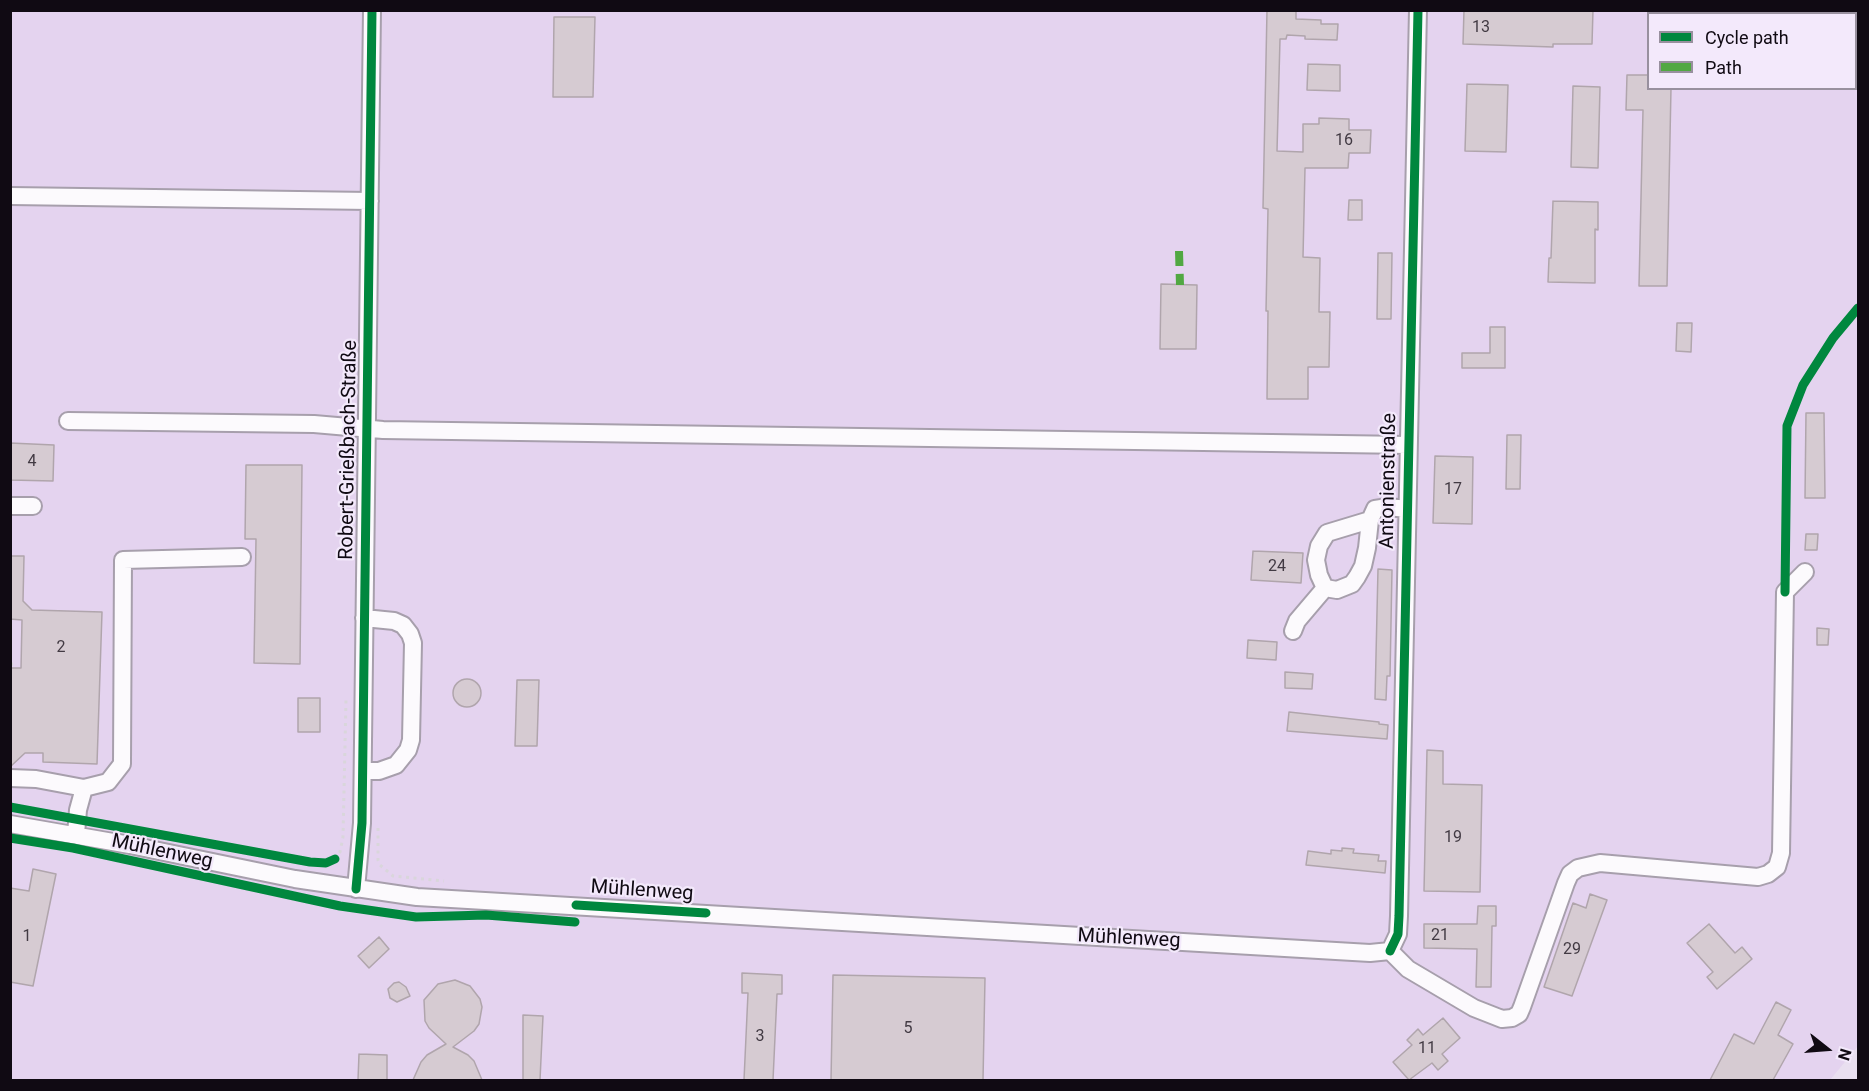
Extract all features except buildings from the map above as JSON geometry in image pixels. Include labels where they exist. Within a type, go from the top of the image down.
[{"type":"street","name":"Robert-Grießbach-Straße","points":[[356,889],[362,823],[363,771],[372,10]]},
{"type":"street","name":"Antonienstraße","points":[[1390,951],[1398,934],[1399,916],[1418,10]]},
{"type":"street","points":[[10,196],[370,201]]},
{"type":"street","points":[[68,422],[314,424],[367,429],[1408,445]]},
{"type":"street","points":[[10,506],[33,506]]},
{"type":"street","points":[[1325,588],[1336,590],[1352,584],[1358,577],[1363,567],[1370,520],[1375,509],[1388,507],[1407,509]]},
{"type":"street","points":[[1325,588],[1316,560],[1323,539],[1327,533],[1370,520]]},
{"type":"street","points":[[10,778],[36,778],[84,788],[108,782],[122,764],[123,560],[242,557]]},
{"type":"street","points":[[1390,951],[1408,969],[1474,1008],[1502,1019],[1512,1018],[1522,1007],[1566,882],[1570,874],[1578,868],[1600,863],[1758,877],[1768,874],[1777,867],[1781,853],[1785,592],[1805,572]]},
{"type":"street","points":[[1293,631],[1297,621],[1325,588]]},
{"type":"street","points":[[363,771],[379,771],[396,765],[408,750],[411,740],[413,643],[403,625],[394,621],[364,618]]},
{"type":"street","points":[[76,834],[78,810],[84,788]]},
{"type":"street","name":"Mühlenweg","points":[[10,824],[76,834],[295,879],[444,899],[1370,953],[1390,951]]},
{"type":"path","points":[[378,826],[378,860],[380,865],[393,876],[444,881]]},
{"type":"shaded area","points":[[10,11],[1858,11],[1858,1046],[1830,1080],[11,1080]]},
{"type":"marked path","points":[[1179,251],[1180,285]]},
{"type":"cycle path","points":[[356,889],[362,823],[372,10]]},
{"type":"cycle path","points":[[1390,951],[1398,934],[1399,916],[1418,10]]},
{"type":"cycle path","points":[[1785,592],[1787,426],[1803,385],[1833,338],[1858,308]]},
{"type":"cycle path","points":[[10,807],[310,862],[326,863],[335,859]]},
{"type":"cycle path","points":[[10,838],[73,848],[340,906],[416,917],[486,915],[575,922]]},
{"type":"cycle path","points":[[576,905],[706,913]]}]
